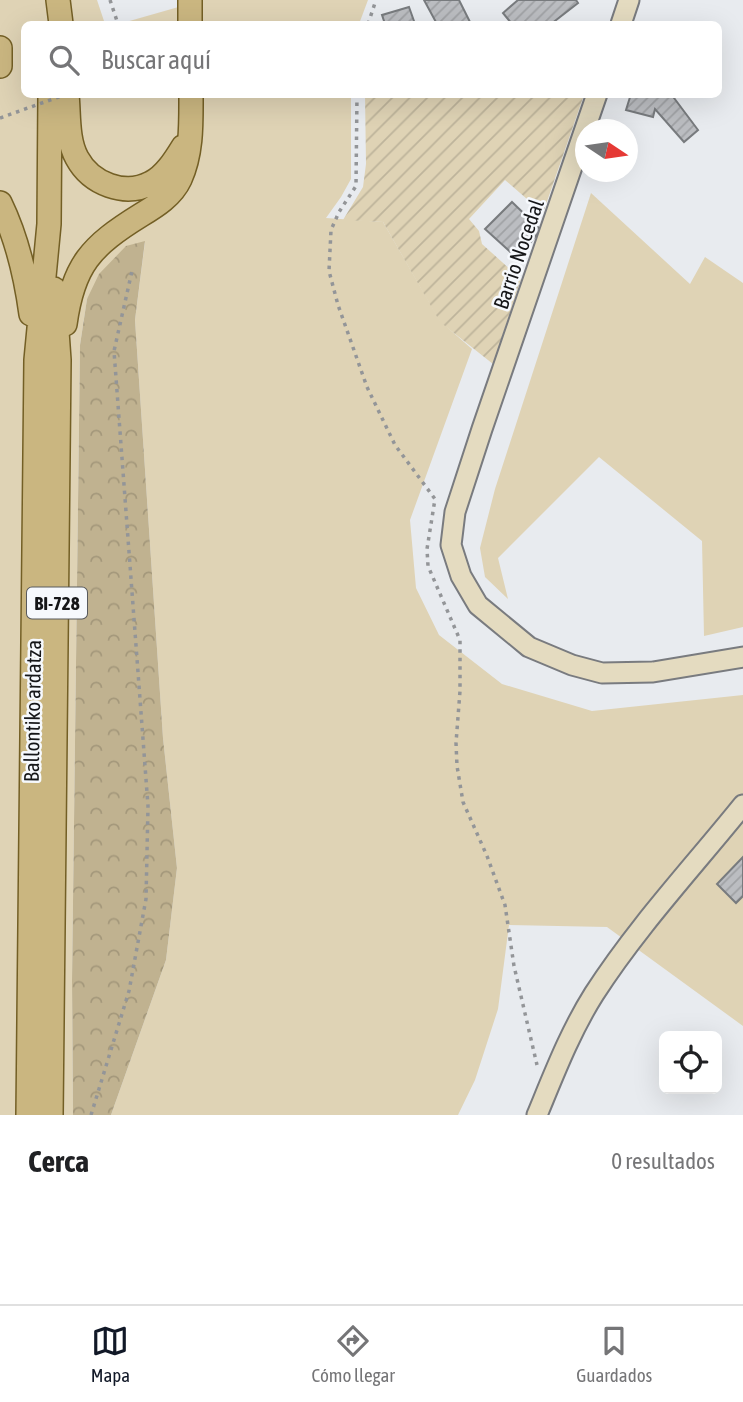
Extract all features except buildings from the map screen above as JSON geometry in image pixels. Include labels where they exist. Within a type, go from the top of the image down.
[{"type":"main road","points":[[51,0],[51,21]]},
{"type":"main road","points":[[58,0],[61,21]]},
{"type":"main road","points":[[190,0],[190,21]]},
{"type":"main road","points":[[0,48],[0,66]]},
{"type":"main road","points":[[67,98],[71,137],[78,160],[95,178],[118,188],[136,188],[151,183],[162,175],[191,132]]},
{"type":"main road","points":[[59,360],[67,307],[76,276],[96,246],[169,195],[180,180],[191,132],[191,98]]},
{"type":"main road","name":"Ballontiko ardatza","points":[[50,103],[49,224],[59,360],[51,1115]]},
{"type":"main road","points":[[0,203],[27,281],[36,360]]},
{"type":"main road","name":"Ballontiko ardatza","points":[[28,1115],[36,360],[49,224]]},
{"type":"street","points":[[622,21],[629,0]]},
{"type":"street","name":"Barrio Nocedal","points":[[596,98],[455,512],[451,545],[461,576],[478,605],[529,647],[572,665],[602,673],[653,671],[743,657]]},
{"type":"street","points":[[537,1115],[561,1055],[594,995],[678,884],[743,805]]},
{"type":"path","points":[[110,0],[117,21]]},
{"type":"path","points":[[369,21],[376,0]]},
{"type":"path","points":[[0,118],[56,98]]},
{"type":"path","points":[[357,98],[356,186],[331,230],[329,271],[342,318],[367,387],[395,445],[435,499],[427,550],[428,566],[460,640],[456,743],[463,802],[505,905],[525,1015],[545,1094]]},
{"type":"path","points":[[91,1115],[129,990],[146,899],[148,806],[114,351],[132,271]]},
{"type":"shaded area","points":[[0,0],[97,0],[104,21],[21,21],[21,98],[351,98],[351,179],[326,218],[383,222],[440,321],[472,349],[410,520],[416,588],[439,635],[502,684],[592,711],[743,695],[743,1026],[607,927],[509,925],[498,1009],[475,1080],[458,1115],[111,1115],[166,960],[177,868],[163,738],[135,320],[145,242],[87,299],[80,345],[72,981],[73,1115],[0,1115]]},
{"type":"shaded area","points":[[203,0],[368,0],[360,21],[130,21]]},
{"type":"shaded area","points":[[365,98],[583,98],[543,213],[505,180],[469,219],[479,231],[482,244],[521,279],[493,364],[440,322],[383,222],[343,220],[363,187],[366,164]]},
{"type":"shaded area","points":[[591,193],[690,284],[705,257],[743,283],[743,627],[704,636],[702,541],[599,457],[498,558],[508,599],[485,577],[480,548],[495,489]]},
{"type":"green space","points":[[145,241],[135,320],[163,738],[177,868],[166,960],[111,1115],[73,1115],[72,981],[80,345],[87,299],[99,274],[126,246]]}]
